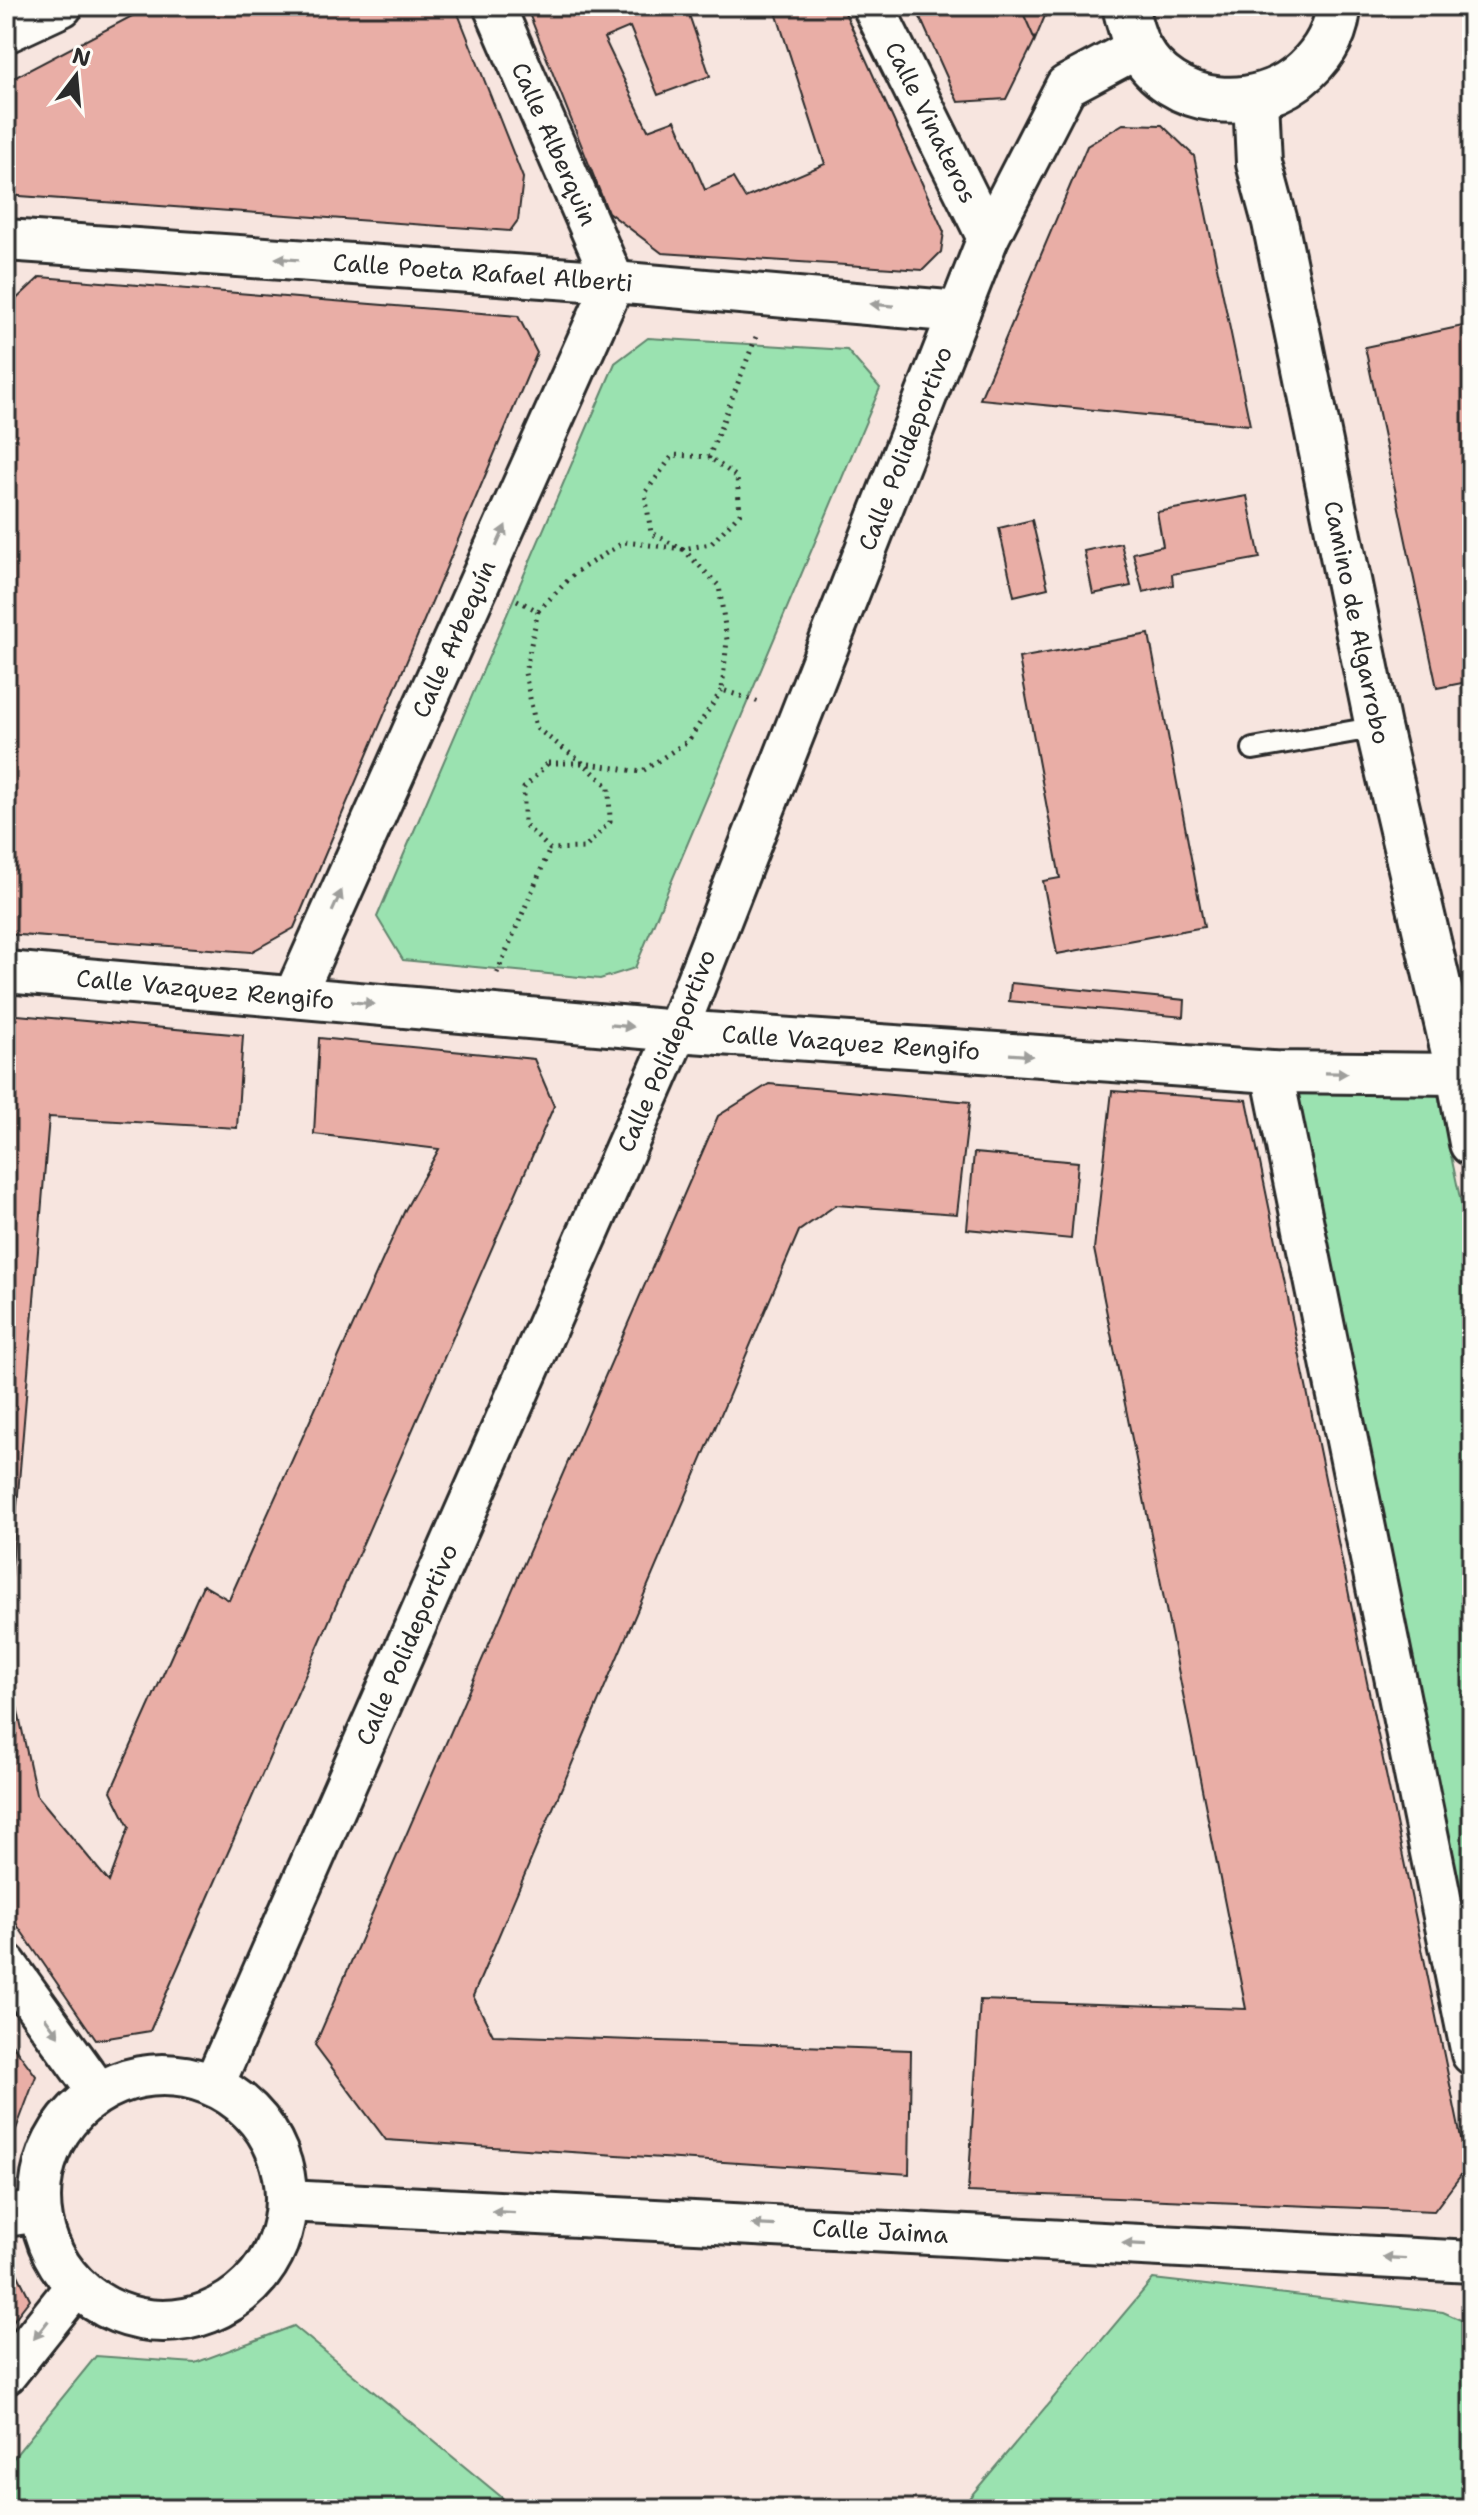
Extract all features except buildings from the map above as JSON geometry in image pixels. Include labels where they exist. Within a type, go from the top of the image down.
[{"type":"street","points":[[6,32],[62,6]]},
{"type":"street","name":"Calle Alberquin","points":[[494,6],[614,282]]},
{"type":"street","name":"Calle Vinateros","points":[[873,6],[988,238]]},
{"type":"street","points":[[1125,6],[1139,47],[1160,74],[1189,92],[1222,100],[1256,99],[1292,83],[1320,56],[1337,20],[1338,6]]},
{"type":"street","name":"Calle Polideportivo","points":[[214,2084],[677,1031],[988,238],[1066,86],[1139,47]]},
{"type":"street","name":"Camino de Algarrobo","points":[[1256,99],[1259,163],[1275,222],[1378,727],[1459,1074],[1472,1143]]},
{"type":"street","name":"Calle Poeta Rafael Alberti","points":[[6,240],[614,282],[959,312]]},
{"type":"street","name":"Calle Arbequín","points":[[294,997],[614,282]]},
{"type":"street","name":"Calle Vazquez Rengifo","points":[[6,972],[677,1031],[1272,1072],[1459,1074]]},
{"type":"street","points":[[1272,1072],[1472,2054]]},
{"type":"street","points":[[6,1964],[98,2092]]},
{"type":"street","points":[[175,2075],[214,2084],[253,2113],[279,2153],[287,2201],[277,2247],[250,2287],[210,2312],[163,2322],[116,2312],[76,2286],[23,2213],[43,2164],[64,2123],[98,2092],[135,2077],[175,2075]]},
{"type":"street","name":"Calle Jaima","points":[[287,2201],[1472,2262]]},
{"type":"street","points":[[6,2374],[76,2286]]},
{"type":"lane","points":[[1253,749],[1378,727]]},
{"type":"path","points":[[709,457],[772,296]]},
{"type":"path","points":[[709,457],[673,455],[645,493],[651,533],[683,549],[719,586],[727,640],[722,690],[688,741],[641,772],[583,763],[548,763],[524,788],[524,824],[550,849],[585,848],[610,822],[609,787],[583,763],[536,728],[525,673],[538,611],[576,572],[624,542],[683,549],[711,544],[740,513],[737,477],[709,457]]},
{"type":"path","points":[[480,583],[538,611]]},
{"type":"path","points":[[722,690],[801,716]]},
{"type":"path","points":[[479,1014],[550,849]]},
{"type":"green space","points":[[648,338],[847,350],[880,388],[635,968],[600,979],[403,960],[377,917],[615,363]]},
{"type":"green space","points":[[1286,1083],[1438,1094],[1472,1255],[1472,2002]]},
{"type":"green space","points":[[1153,2279],[1443,2312],[1472,2325],[1472,2509],[960,2509]]},
{"type":"green space","points":[[294,2326],[516,2509],[6,2509],[6,2467],[96,2356],[195,2363]]}]
